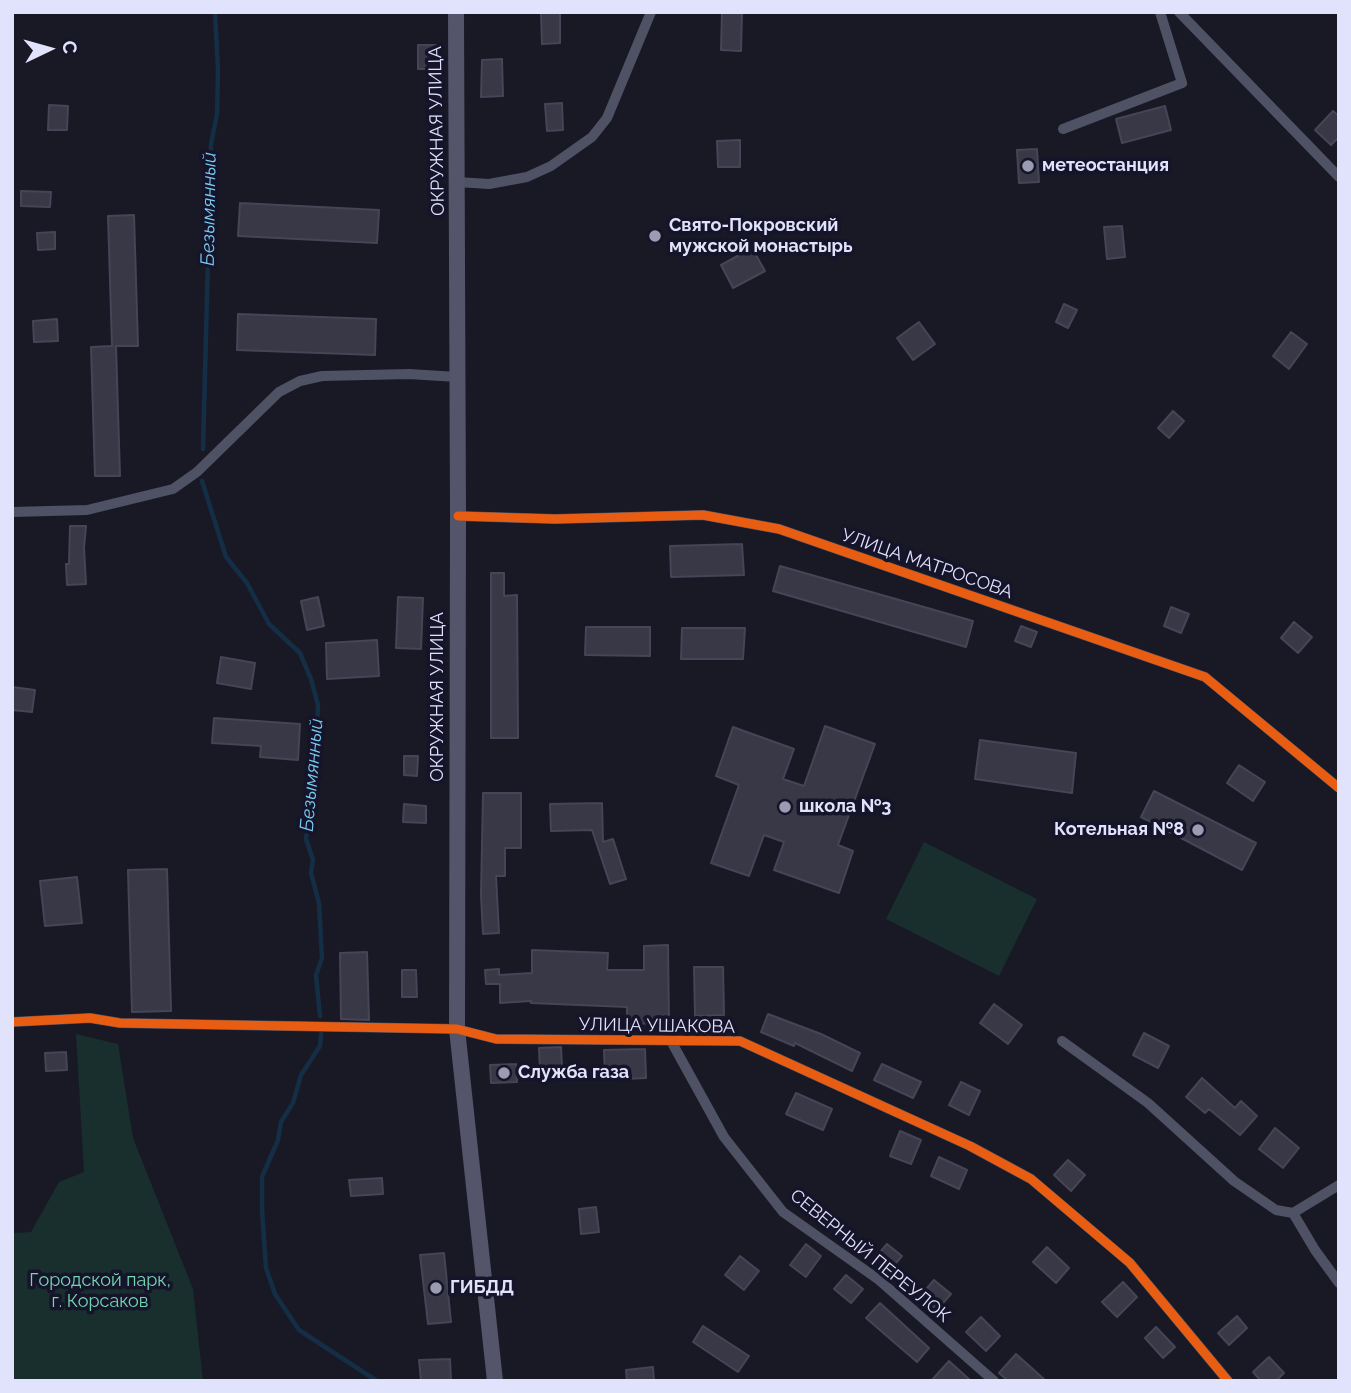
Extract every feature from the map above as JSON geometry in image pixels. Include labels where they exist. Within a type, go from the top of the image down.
[{"type":"main road","name":"ОКРУЖНАЯ УЛИЦА","points":[[456,12],[457,1029],[495,1381]]},
{"type":"street","points":[[457,182],[489,184],[527,177],[551,166],[592,137],[607,118],[651,12]]},
{"type":"street","points":[[1063,129],[1182,83],[1160,12]]},
{"type":"street","points":[[1178,12],[1339,177]]},
{"type":"street","points":[[12,512],[87,510],[173,489],[197,472],[279,392],[300,380],[322,376],[409,374],[457,377]]},
{"type":"street","name":"УЛИЦА МАТРОСОВА","points":[[458,516],[555,519],[703,515],[779,529],[1205,677],[1339,788]]},
{"type":"street","name":"УЛИЦА УШАКОВА","points":[[12,1022],[90,1018],[120,1023],[457,1029],[496,1039],[740,1041],[970,1146],[1031,1179],[1130,1263],[1228,1381]]},
{"type":"street","name":"СЕВЕРНЫЙ ПЕРЕУЛОК","points":[[671,1041],[724,1137],[783,1212],[879,1280],[994,1381]]},
{"type":"street","points":[[1062,1041],[1148,1103],[1234,1181],[1276,1210],[1293,1213],[1339,1185]]},
{"type":"street","points":[[1293,1213],[1339,1283]]},
{"type":"green space","points":[[924,842],[1037,899],[999,976],[886,919]]},
{"type":"green space","name":"Городской парк, г. Корсаков","points":[[76,1034],[118,1044],[133,1138],[193,1289],[203,1381],[12,1381],[12,1233],[31,1232],[59,1182],[84,1172]]},
{"type":"building","points":[[541,12],[560,12],[560,43],[542,44]]},
{"type":"building","points":[[722,12],[742,12],[741,51],[721,50]]},
{"type":"building","points":[[418,45],[437,45],[437,69],[418,69]]},
{"type":"building","points":[[502,59],[503,96],[481,97],[482,60]]},
{"type":"building","points":[[562,103],[563,130],[547,131],[545,104]]},
{"type":"building","points":[[49,105],[68,106],[67,130],[48,130]]},
{"type":"building","points":[[1165,106],[1171,130],[1122,143],[1116,119]]},
{"type":"building","points":[[1333,111],[1339,116],[1339,137],[1331,145],[1315,130]]},
{"type":"building","points":[[740,140],[740,167],[718,167],[717,141]]},
{"type":"building","name":"метеостанция","points":[[1037,149],[1039,182],[1019,183],[1017,150]]},
{"type":"building","points":[[21,191],[51,192],[50,207],[21,206]]},
{"type":"building","points":[[240,203],[379,210],[377,243],[238,236]]},
{"type":"building","points":[[134,215],[138,346],[116,346],[120,476],[95,476],[91,347],[112,346],[108,216]]},
{"type":"building","points":[[1122,226],[1125,257],[1107,259],[1104,227]]},
{"type":"building","points":[[55,232],[55,249],[38,250],[37,233]]},
{"type":"building","points":[[752,248],[765,271],[733,288],[721,265]]},
{"type":"building","points":[[1064,304],[1077,310],[1068,328],[1056,322]]},
{"type":"building","points":[[238,314],[376,319],[375,355],[237,350]]},
{"type":"building","points":[[57,319],[58,341],[34,342],[33,321]]},
{"type":"building","points":[[919,322],[935,344],[913,360],[897,338]]},
{"type":"building","points":[[1291,332],[1307,344],[1289,369],[1273,356]]},
{"type":"building","points":[[1173,411],[1184,421],[1169,438],[1158,428]]},
{"type":"building","points":[[70,526],[86,526],[86,584],[67,585]]},
{"type":"building","points":[[742,544],[744,575],[671,577],[670,546]]},
{"type":"building","points":[[780,566],[973,621],[966,647],[773,591]]},
{"type":"building","points":[[491,573],[504,573],[504,596],[517,595],[518,738],[491,738]]},
{"type":"building","points":[[318,597],[324,626],[307,630],[301,601]]},
{"type":"building","points":[[398,597],[423,598],[421,649],[396,648]]},
{"type":"building","points":[[1171,607],[1189,614],[1181,633],[1164,626]]},
{"type":"building","points":[[1294,622],[1312,637],[1298,653],[1281,638]]},
{"type":"building","points":[[1021,626],[1037,632],[1031,647],[1015,641]]},
{"type":"building","points":[[586,627],[650,627],[650,656],[585,655]]},
{"type":"building","points":[[682,628],[745,628],[743,659],[681,659]]},
{"type":"building","points":[[377,640],[379,676],[327,679],[326,643]]},
{"type":"building","points":[[221,657],[255,663],[251,689],[217,683]]},
{"type":"building","points":[[12,687],[35,690],[32,712],[12,710]]},
{"type":"building","points":[[214,718],[300,724],[298,760],[260,757],[261,746],[212,743]]},
{"type":"building","points":[[825,726],[875,744],[838,845],[853,851],[839,893],[774,870],[784,842],[764,835],[749,876],[711,863],[739,785],[716,776],[733,727],[794,749],[783,779],[804,786]]},
{"type":"building","points":[[980,740],[1076,753],[1072,793],[975,779]]},
{"type":"building","points":[[404,756],[418,756],[417,776],[404,775]]},
{"type":"building","points":[[1239,765],[1265,782],[1253,801],[1227,783]]},
{"type":"building","name":"Котельная №8","points":[[1154,791],[1256,843],[1242,870],[1141,817]]},
{"type":"building","points":[[483,793],[521,793],[521,848],[505,848],[505,876],[496,876],[499,933],[483,934],[481,895]]},
{"type":"building","points":[[602,803],[603,842],[613,839],[626,879],[610,884],[592,830],[551,831],[550,804]]},
{"type":"building","points":[[404,804],[426,806],[426,823],[403,822]]},
{"type":"building","points":[[167,869],[171,1011],[132,1012],[128,870]]},
{"type":"building","points":[[77,877],[82,923],[45,926],[40,881]]},
{"type":"building","points":[[668,945],[669,1023],[627,1024],[627,1007],[531,1001],[500,1003],[500,984],[486,984],[485,970],[499,969],[499,975],[532,973],[532,950],[608,953],[607,970],[644,970],[644,946]]},
{"type":"building","points":[[367,952],[369,1020],[341,1019],[340,953]]},
{"type":"building","points":[[694,967],[723,967],[724,1015],[695,1016]]},
{"type":"building","points":[[402,970],[416,970],[417,997],[402,997]]},
{"type":"building","points":[[994,1004],[1022,1025],[1008,1044],[980,1023]]},
{"type":"building","points":[[768,1014],[821,1034],[860,1053],[852,1071],[795,1043],[794,1046],[761,1032]]},
{"type":"building","points":[[1144,1033],[1169,1046],[1158,1068],[1133,1055]]},
{"type":"building","points":[[561,1047],[562,1068],[540,1070],[539,1048]]},
{"type":"building","points":[[645,1049],[646,1078],[605,1080],[604,1050]]},
{"type":"building","points":[[66,1052],[67,1070],[46,1071],[45,1053]]},
{"type":"building","name":"Служба газа","points":[[516,1064],[517,1082],[491,1083],[490,1065]]},
{"type":"building","points":[[882,1064],[921,1082],[913,1098],[874,1080]]},
{"type":"building","points":[[1202,1078],[1235,1108],[1241,1101],[1257,1116],[1240,1135],[1209,1109],[1205,1113],[1186,1097]]},
{"type":"building","points":[[961,1082],[980,1091],[969,1115],[949,1105]]},
{"type":"building","points":[[796,1093],[832,1109],[823,1130],[786,1114]]},
{"type":"building","points":[[1275,1128],[1299,1148],[1283,1168],[1259,1149]]},
{"type":"building","points":[[900,1131],[921,1140],[911,1164],[890,1156]]},
{"type":"building","points":[[939,1157],[967,1170],[959,1189],[931,1176]]},
{"type":"building","points":[[1068,1160],[1085,1175],[1071,1191],[1054,1175]]},
{"type":"building","points":[[382,1178],[383,1194],[351,1196],[349,1180]]},
{"type":"building","points":[[596,1207],[599,1232],[581,1234],[579,1209]]},
{"type":"building","points":[[806,1244],[821,1256],[806,1277],[790,1265]]},
{"type":"building","points":[[887,1244],[902,1256],[888,1272],[874,1259]]},
{"type":"building","points":[[1047,1247],[1069,1268],[1056,1283],[1033,1262]]},
{"type":"building","name":"ГИБДД","points":[[444,1253],[451,1322],[428,1324],[420,1255]]},
{"type":"building","points":[[740,1256],[759,1271],[744,1290],[725,1275]]},
{"type":"building","points":[[846,1275],[863,1289],[851,1303],[834,1289]]},
{"type":"building","points":[[934,1280],[951,1294],[937,1310],[921,1295]]},
{"type":"building","points":[[1123,1282],[1137,1297],[1117,1317],[1102,1302]]},
{"type":"building","points":[[880,1303],[929,1348],[917,1362],[866,1318]]},
{"type":"building","points":[[1237,1316],[1247,1328],[1229,1345],[1218,1333]]},
{"type":"building","points":[[981,1317],[1000,1336],[986,1351],[966,1332]]},
{"type":"building","points":[[703,1326],[749,1356],[738,1372],[693,1342]]},
{"type":"building","points":[[1156,1327],[1175,1347],[1163,1358],[1145,1338]]},
{"type":"building","points":[[1016,1354],[1046,1381],[1008,1381],[999,1373]]},
{"type":"building","points":[[1269,1357],[1284,1373],[1276,1381],[1261,1381],[1253,1372]]},
{"type":"building","points":[[450,1359],[451,1381],[421,1381],[419,1360]]},
{"type":"building","points":[[949,1361],[971,1381],[931,1381]]},
{"type":"building","points":[[653,1367],[654,1381],[627,1381],[626,1370]]},
{"type":"waterway","name":"Безымянный","points":[[203,449],[211,144],[217,114],[215,12]]},
{"type":"waterway","name":"Безымянный","points":[[202,481],[226,557],[247,583],[269,624],[300,653],[318,705],[316,764],[306,839],[313,860],[311,873],[319,903],[322,958],[316,975],[320,1016]]},
{"type":"waterway","name":"Безымянный","points":[[321,1034],[320,1046],[301,1075],[293,1103],[281,1122],[278,1140],[262,1177],[266,1268],[275,1294],[299,1330],[377,1381]]},
{"type":"cycle path","points":[[458,516],[555,519],[703,515],[779,529],[1205,677],[1339,788]]},
{"type":"cycle path","points":[[12,1022],[90,1018],[120,1023],[457,1029],[496,1039],[740,1041],[970,1146],[1031,1179],[1130,1263],[1228,1381]]},
{"type":"place","name":"метеостанция","points":[[1028,166]]},
{"type":"place","name":"Свято-Покровский мужской монастырь","points":[[655,236]]},
{"type":"place","name":"школа №3","points":[[785,807]]},
{"type":"place","name":"Котельная №8","points":[[1198,830]]},
{"type":"place","name":"Служба газа","points":[[504,1073]]},
{"type":"place","name":"ГИБДД","points":[[436,1288]]}]
